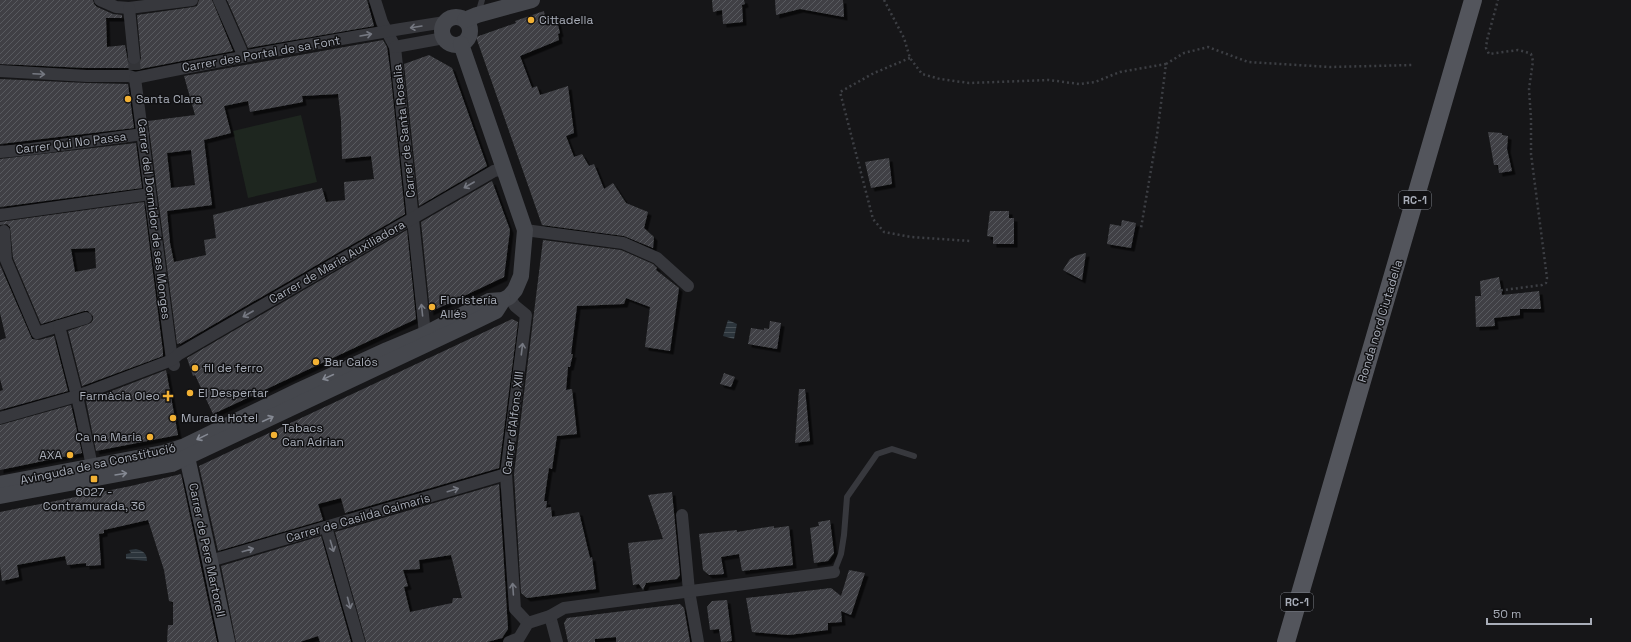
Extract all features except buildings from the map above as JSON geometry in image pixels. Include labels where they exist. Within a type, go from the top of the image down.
[{"type":"main road","name":"Ronda nord Ciutadella","points":[[1286,642],[1473,0]]},
{"type":"street","points":[[100,0],[116,7],[129,8],[192,0]]},
{"type":"street","points":[[219,0],[241,50],[242,57]]},
{"type":"street","name":"Carrer de Santa Rosalia","points":[[375,0],[382,22],[395,47],[425,334]]},
{"type":"street","points":[[395,47],[444,30],[456,17],[532,0]]},
{"type":"street","points":[[129,8],[134,58]]},
{"type":"street","points":[[444,30],[451,44],[461,44],[470,34],[475,12]]},
{"type":"street","name":"Carrer des Portal de sa Font","points":[[0,71],[87,76],[129,76],[135,78],[388,31],[444,30]]},
{"type":"street","points":[[461,44],[525,230],[521,276],[515,290],[506,298]]},
{"type":"street","name":"Carrer del Dormidor de ses Monges","points":[[135,78],[173,362]]},
{"type":"street","name":"Carrer Qui No Passa","points":[[0,152],[143,134]]},
{"type":"street","name":"Carrer de Maria Auxiliadora","points":[[0,418],[77,396],[173,362],[179,354],[412,218],[494,171],[504,169]]},
{"type":"street","points":[[2,216],[150,194]]},
{"type":"street","points":[[525,230],[623,243],[657,258],[688,286]]},
{"type":"street","points":[[4,231],[6,260],[37,333],[86,318]]},
{"type":"street","name":"Avinguda de sa Constitució","points":[[0,484],[93,472],[161,467],[185,448],[325,378],[425,334],[489,301],[506,298]]},
{"type":"street","name":"Avinguda de sa Constitució","points":[[185,448],[395,359],[496,311],[506,298]]},
{"type":"street","name":"Carrer d'Alfons XIII","points":[[506,298],[526,315],[506,474],[514,609],[528,623]]},
{"type":"street","points":[[59,326],[77,396],[93,472]]},
{"type":"street","points":[[395,359],[399,348],[424,338],[425,334]]},
{"type":"street","name":"Carrer de Pere Martorell","points":[[185,448],[210,560],[226,642]]},
{"type":"street","name":"Avinguda de sa Constitució","points":[[0,496],[93,472]]},
{"type":"street","name":"Carrer de Casilda Caimaris","points":[[210,560],[506,474]]},
{"type":"street","points":[[682,515],[689,591],[698,642]]},
{"type":"street","points":[[326,527],[359,642]]},
{"type":"street","points":[[509,642],[519,638],[528,623],[550,616],[564,608],[834,572]]},
{"type":"street","points":[[550,616],[557,642]]},
{"type":"lane","points":[[834,572],[841,554],[846,497],[877,454],[892,449],[914,456]]},
{"type":"path","points":[[884,0],[904,38],[910,58],[922,74],[940,79],[969,83],[1049,80],[1079,84],[1095,82],[1120,72],[1166,64],[1184,52],[1208,47],[1248,62],[1330,68],[1413,65]]},
{"type":"path","points":[[1496,291],[1542,286],[1546,283],[1547,278],[1531,154],[1529,90],[1533,61],[1531,54],[1518,50],[1489,54],[1486,48],[1487,40],[1498,0]]},
{"type":"path","points":[[910,58],[874,73],[840,92],[874,219],[884,232],[910,237],[970,241]]},
{"type":"path","points":[[1141,228],[1157,135],[1166,64]]},
{"type":"shaded area","points":[[301,115],[317,182],[248,198],[233,131]]},
{"type":"shaded area","points":[[728,320],[737,324],[734,339],[723,336]]},
{"type":"shaded area","points":[[136,549],[144,553],[147,561],[126,559],[126,554],[131,553],[129,550]]},
{"type":"tunnel","points":[[134,58],[135,78]]},
{"type":"place","name":"Cittadella","points":[[531,20]]},
{"type":"place","name":"Santa Clara","points":[[128,99]]},
{"type":"place","name":"Floristería Allés","points":[[432,307]]},
{"type":"place","name":"Bar Calós","points":[[316,362]]},
{"type":"place","name":"fil de ferro","points":[[195,368]]},
{"type":"place","name":"El Despertar","points":[[190,393]]},
{"type":"place","name":"Farmàcia Oleo","points":[[168,396]]},
{"type":"place","name":"Murada Hotel","points":[[173,418]]},
{"type":"place","name":"Tabacs Can Adrian","points":[[274,435]]},
{"type":"place","name":"Ca na Maria","points":[[150,437]]},
{"type":"place","name":"AXA","points":[[70,455]]},
{"type":"place","name":"6027 - Contramurada, 36","points":[[94,479]]}]
